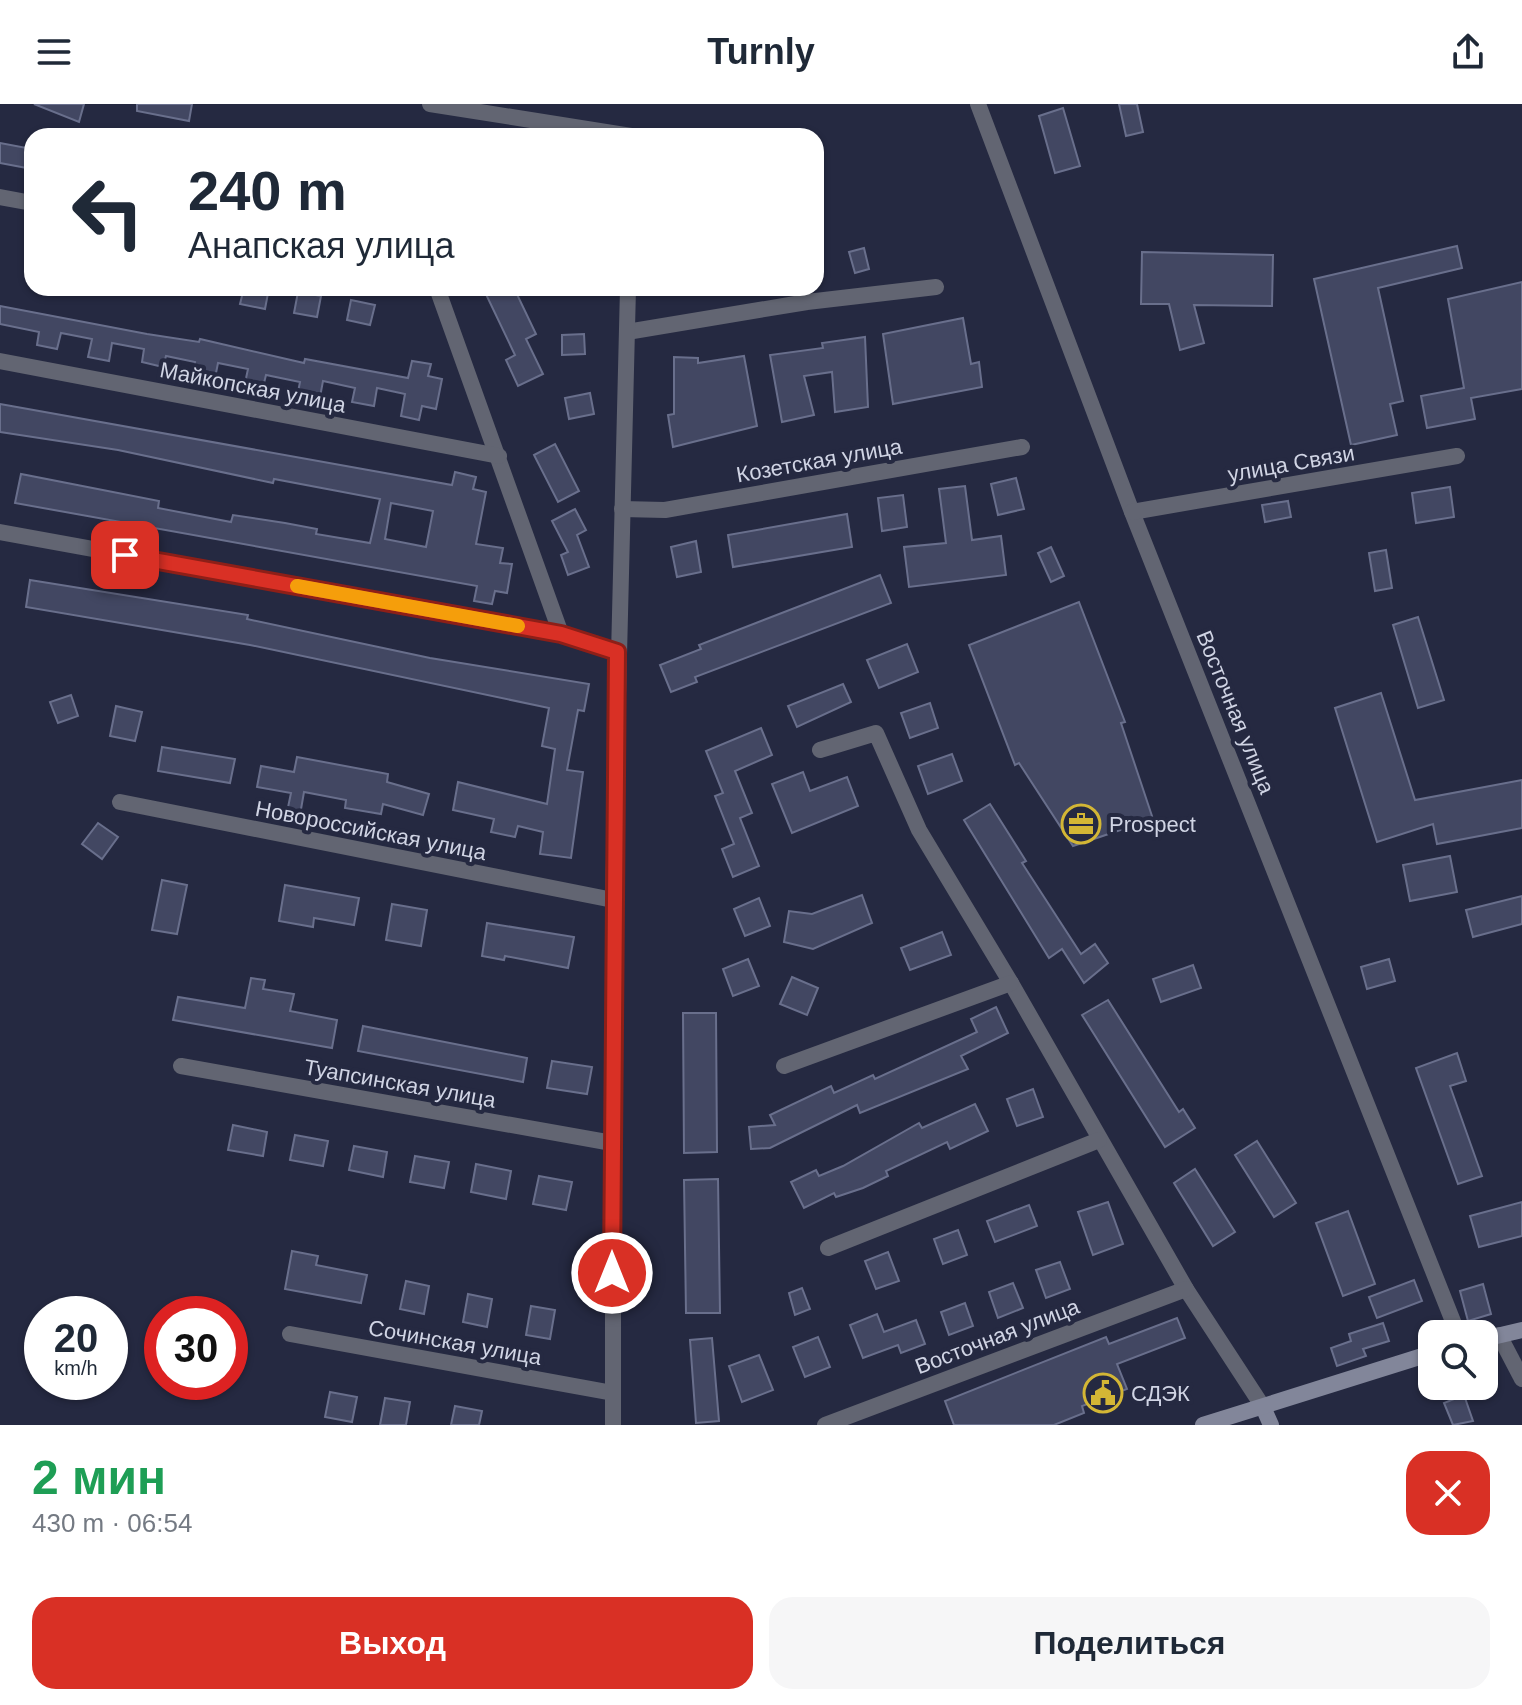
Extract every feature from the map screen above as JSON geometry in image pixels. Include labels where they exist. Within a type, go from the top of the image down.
[{"type":"street","points":[[430,104],[581,128]]},
{"type":"street","name":"Восточная улица","points":[[978,104],[1132,512],[1452,1320]]},
{"type":"street","points":[[0,197],[24,202]]},
{"type":"street","points":[[627,332],[807,302],[936,287]]},
{"type":"street","points":[[440,296],[561,634]]},
{"type":"street","points":[[613,1425],[613,900],[628,296]]},
{"type":"street","name":"Майкопская улица","points":[[0,361],[499,456]]},
{"type":"street","name":"Козетская улица","points":[[622,509],[665,510],[1022,447]]},
{"type":"street","name":"улица Связи","points":[[1132,512],[1457,456]]},
{"type":"street","points":[[0,532],[561,634],[617,652]]},
{"type":"street","points":[[820,750],[876,733],[919,830],[1011,983],[1186,1289],[1263,1407],[1271,1425]]},
{"type":"street","name":"Новороссийская улица","points":[[120,802],[613,900]]},
{"type":"street","points":[[784,1066],[1011,983]]},
{"type":"street","name":"Туапсинская улица","points":[[181,1066],[612,1143]]},
{"type":"street","points":[[828,1248],[1099,1140]]},
{"type":"street","name":"Восточная улица","points":[[825,1425],[1186,1289]]},
{"type":"street","points":[[1498,1336],[1522,1330]]},
{"type":"street","name":"Сочинская улица","points":[[290,1334],[613,1393]]},
{"type":"street","points":[[1498,1345],[1522,1379]]},
{"type":"street","points":[[1203,1425],[1418,1357]]},
{"type":"building","points":[[34,104],[84,104],[79,122]]},
{"type":"building","points":[[137,104],[192,104],[189,121],[137,111]]},
{"type":"building","points":[[1119,104],[1137,104],[1143,132],[1126,136]]},
{"type":"building","points":[[1063,108],[1080,166],[1055,173],[1039,116]]},
{"type":"building","points":[[0,143],[24,148],[24,168],[0,163]]},
{"type":"building","points":[[1457,246],[1462,268],[1378,288],[1403,401],[1390,404],[1397,435],[1351,445],[1314,279]]},
{"type":"building","points":[[864,248],[869,269],[855,273],[849,252]]},
{"type":"building","points":[[1142,252],[1273,255],[1272,306],[1194,305],[1204,343],[1180,350],[1169,304],[1141,304]]},
{"type":"building","points":[[1522,282],[1522,389],[1471,398],[1475,419],[1427,428],[1421,396],[1464,388],[1448,299]]},
{"type":"building","points":[[242,296],[267,296],[265,309],[240,304]]},
{"type":"building","points":[[297,296],[321,296],[317,317],[294,313]]},
{"type":"building","points":[[487,296],[518,296],[536,334],[526,339],[543,374],[518,386],[506,360],[515,355]]},
{"type":"building","points":[[351,300],[375,305],[370,325],[347,320]]},
{"type":"building","points":[[0,306],[147,334],[199,342],[200,339],[304,363],[305,359],[408,378],[412,361],[431,364],[428,376],[442,379],[436,409],[422,406],[419,420],[401,416],[405,394],[377,388],[374,406],[352,402],[355,388],[323,381],[320,397],[298,392],[300,382],[266,375],[263,387],[245,383],[248,369],[218,363],[215,378],[193,373],[195,362],[166,356],[163,367],[142,362],[144,349],[112,343],[109,361],[88,357],[92,339],[61,333],[57,349],[37,345],[39,332],[0,324]]},
{"type":"building","points":[[963,318],[971,364],[979,362],[982,387],[893,404],[883,334]]},
{"type":"building","points":[[584,334],[585,354],[562,355],[562,335]]},
{"type":"building","points":[[865,337],[868,407],[835,412],[832,372],[804,376],[814,415],[782,422],[770,355],[823,348],[822,343]]},
{"type":"building","points":[[744,356],[757,426],[673,447],[668,415],[674,414],[674,357],[698,358],[698,363]]},
{"type":"building","points":[[590,393],[594,414],[569,419],[565,398]]},
{"type":"building","points":[[0,404],[452,485],[455,472],[476,477],[473,489],[486,492],[476,544],[503,548],[500,563],[512,564],[507,593],[495,591],[492,604],[474,601],[477,586],[15,503],[21,474],[159,501],[158,508],[231,522],[233,515],[285,523],[317,529],[316,534],[370,543],[380,499],[274,479],[273,483],[118,450],[0,432]],"holes":[[[391,503],[433,511],[426,547],[385,539]]]},
{"type":"building","points":[[555,444],[579,491],[558,502],[534,455]]},
{"type":"building","points":[[1016,478],[1024,509],[998,515],[991,484]]},
{"type":"building","points":[[965,486],[972,540],[1001,536],[1006,575],[909,587],[904,547],[946,543],[939,489]]},
{"type":"building","points":[[1450,487],[1454,517],[1416,523],[1412,493]]},
{"type":"building","points":[[903,495],[907,527],[882,531],[878,498]]},
{"type":"building","points":[[1288,501],[1291,517],[1265,522],[1262,505]]},
{"type":"building","points":[[575,509],[586,530],[577,535],[589,567],[568,575],[561,555],[568,552],[552,521]]},
{"type":"building","points":[[847,514],[852,547],[733,567],[728,535]]},
{"type":"building","points":[[696,541],[701,572],[677,577],[671,547]]},
{"type":"building","points":[[1051,547],[1064,576],[1051,582],[1038,553]]},
{"type":"building","points":[[1386,550],[1392,588],[1375,591],[1369,553]]},
{"type":"building","points":[[880,575],[891,603],[695,677],[697,682],[671,692],[660,665],[701,649],[699,645]]},
{"type":"building","points":[[30,580],[248,615],[247,619],[430,658],[589,684],[584,711],[578,710],[567,770],[583,772],[571,858],[540,854],[543,832],[518,826],[515,837],[491,832],[494,819],[453,810],[458,782],[547,804],[555,749],[542,746],[549,708],[250,645],[26,607]]},
{"type":"building","points":[[1079,602],[1125,722],[1121,723],[1153,819],[1073,846],[1019,763],[1015,765],[969,645]]},
{"type":"building","points":[[1418,617],[1444,700],[1418,708],[1393,625]]},
{"type":"building","points":[[907,644],[918,672],[879,688],[867,660]]},
{"type":"building","points":[[843,684],[851,702],[797,727],[788,706]]},
{"type":"building","points":[[1381,693],[1415,800],[1522,780],[1522,828],[1437,844],[1433,824],[1377,842],[1335,708]]},
{"type":"building","points":[[71,695],[78,716],[58,723],[50,702]]},
{"type":"building","points":[[930,703],[938,728],[910,738],[901,713]]},
{"type":"building","points":[[116,706],[142,712],[135,741],[110,736]]},
{"type":"building","points":[[761,728],[772,755],[735,771],[752,813],[740,818],[759,866],[733,877],[722,849],[734,844],[715,796],[723,793],[706,751]]},
{"type":"building","points":[[162,747],[235,759],[230,783],[158,771]]},
{"type":"building","points":[[952,754],[962,781],[928,794],[918,766]]},
{"type":"building","points":[[297,757],[388,774],[387,782],[429,794],[423,815],[383,804],[381,814],[345,808],[346,800],[304,792],[300,815],[287,812],[291,793],[257,787],[261,766],[294,772]]},
{"type":"building","points":[[803,772],[810,791],[847,777],[858,806],[792,833],[772,784]]},
{"type":"building","points":[[990,804],[1026,861],[1022,863],[1081,954],[1095,944],[1108,963],[1084,983],[1062,949],[1049,958],[964,820]]},
{"type":"building","points":[[98,823],[118,837],[102,859],[82,844]]},
{"type":"building","points":[[1450,856],[1457,892],[1410,901],[1403,865]]},
{"type":"building","points":[[162,880],[187,885],[177,934],[152,930]]},
{"type":"building","points":[[285,885],[359,898],[354,925],[314,918],[313,927],[279,921]]},
{"type":"building","points":[[862,895],[872,923],[813,949],[784,942],[789,911],[812,914]]},
{"type":"building","points":[[1522,896],[1522,924],[1473,937],[1466,910]]},
{"type":"building","points":[[759,898],[770,926],[745,936],[734,909]]},
{"type":"building","points":[[392,904],[427,910],[421,946],[386,940]]},
{"type":"building","points":[[487,923],[574,937],[568,968],[505,956],[504,960],[482,956]]},
{"type":"building","points":[[942,932],[951,955],[910,970],[901,948]]},
{"type":"building","points":[[748,959],[759,986],[733,996],[723,969]]},
{"type":"building","points":[[1389,959],[1395,981],[1367,989],[1361,967]]},
{"type":"building","points":[[1193,965],[1201,988],[1161,1002],[1153,979]]},
{"type":"building","points":[[792,977],[818,988],[807,1015],[780,1004]]},
{"type":"building","points":[[251,978],[265,980],[263,989],[294,994],[290,1011],[337,1020],[332,1048],[173,1020],[178,997],[245,1008]]},
{"type":"building","points":[[1108,1000],[1179,1112],[1183,1109],[1195,1128],[1165,1147],[1082,1015]]},
{"type":"building","points":[[996,1007],[1008,1033],[961,1056],[968,1069],[860,1113],[857,1105],[770,1148],[751,1149],[749,1127],[775,1125],[770,1115],[831,1086],[834,1093],[873,1075],[875,1079],[977,1032],[971,1019]]},
{"type":"building","points":[[683,1013],[716,1013],[717,1152],[684,1153]]},
{"type":"building","points":[[363,1026],[527,1058],[523,1082],[358,1051]]},
{"type":"building","points":[[1457,1053],[1466,1081],[1450,1086],[1482,1176],[1458,1184],[1416,1068]]},
{"type":"building","points":[[552,1061],[592,1067],[587,1094],[547,1088]]},
{"type":"building","points":[[1033,1089],[1043,1117],[1017,1126],[1007,1099]]},
{"type":"building","points":[[975,1104],[988,1131],[950,1149],[947,1142],[886,1171],[888,1176],[863,1188],[836,1197],[834,1193],[804,1208],[791,1182],[816,1170],[819,1176],[843,1166],[919,1123],[922,1128]]},
{"type":"building","points":[[233,1125],[267,1132],[263,1156],[228,1150]]},
{"type":"building","points":[[295,1135],[328,1141],[323,1166],[290,1160]]},
{"type":"building","points":[[1257,1141],[1296,1203],[1274,1217],[1235,1155]]},
{"type":"building","points":[[354,1146],[387,1152],[383,1177],[349,1170]]},
{"type":"building","points":[[415,1156],[449,1162],[444,1188],[410,1182]]},
{"type":"building","points":[[476,1164],[511,1171],[506,1199],[471,1192]]},
{"type":"building","points":[[1195,1169],[1235,1232],[1213,1246],[1174,1183]]},
{"type":"building","points":[[539,1176],[572,1182],[566,1210],[533,1204]]},
{"type":"building","points":[[718,1179],[720,1313],[686,1313],[684,1180]]},
{"type":"building","points":[[1108,1202],[1123,1244],[1093,1255],[1078,1212]]},
{"type":"building","points":[[1522,1202],[1522,1236],[1479,1247],[1470,1216]]},
{"type":"building","points":[[1029,1205],[1037,1226],[995,1242],[987,1221]]},
{"type":"building","points":[[1348,1211],[1375,1284],[1343,1296],[1316,1223]]},
{"type":"building","points":[[958,1230],[967,1255],[943,1264],[934,1239]]},
{"type":"building","points":[[292,1251],[318,1256],[316,1265],[367,1275],[361,1303],[285,1289]]},
{"type":"building","points":[[888,1252],[899,1281],[876,1289],[865,1261]]},
{"type":"building","points":[[1060,1262],[1070,1289],[1046,1298],[1036,1270]]},
{"type":"building","points":[[1414,1280],[1422,1301],[1377,1318],[1369,1297]]},
{"type":"building","points":[[406,1281],[429,1286],[424,1314],[400,1309]]},
{"type":"building","points":[[1013,1283],[1023,1308],[998,1318],[989,1292]]},
{"type":"building","points":[[1483,1284],[1491,1314],[1468,1320],[1460,1291]]},
{"type":"building","points":[[802,1288],[810,1309],[795,1315],[789,1293]]},
{"type":"building","points":[[468,1294],[492,1299],[487,1327],[463,1322]]},
{"type":"building","points":[[965,1303],[973,1326],[949,1335],[941,1312]]},
{"type":"building","points":[[531,1306],[555,1310],[550,1339],[526,1335]]},
{"type":"building","points":[[877,1314],[884,1332],[916,1320],[925,1344],[901,1353],[898,1345],[863,1358],[850,1325]]},
{"type":"building","points":[[1177,1318],[1185,1338],[1117,1364],[1127,1389],[1082,1406],[1084,1413],[1054,1425],[954,1425],[945,1401],[1106,1337],[1109,1344]]},
{"type":"building","points":[[1383,1323],[1389,1341],[1363,1349],[1366,1356],[1337,1366],[1331,1348],[1351,1341],[1349,1334]]},
{"type":"building","points":[[818,1337],[830,1367],[805,1377],[793,1347]]},
{"type":"building","points":[[712,1338],[719,1421],[696,1423],[690,1340]]},
{"type":"building","points":[[759,1355],[773,1390],[742,1402],[729,1366]]},
{"type":"building","points":[[330,1392],[357,1397],[352,1422],[325,1417]]},
{"type":"building","points":[[385,1398],[410,1402],[406,1425],[380,1425]]},
{"type":"building","points":[[1466,1400],[1473,1421],[1453,1425],[1444,1403]]},
{"type":"building","points":[[455,1406],[482,1411],[479,1425],[451,1425]]},
{"type":"slow traffic","points":[[297,586],[518,626]]},
{"type":"place","name":"Prospect","points":[[1081,824]]},
{"type":"place","name":"СДЭК","points":[[1103,1393]]},
{"type":"route","points":[[125,555],[561,634],[617,652],[612,1273]]}]
